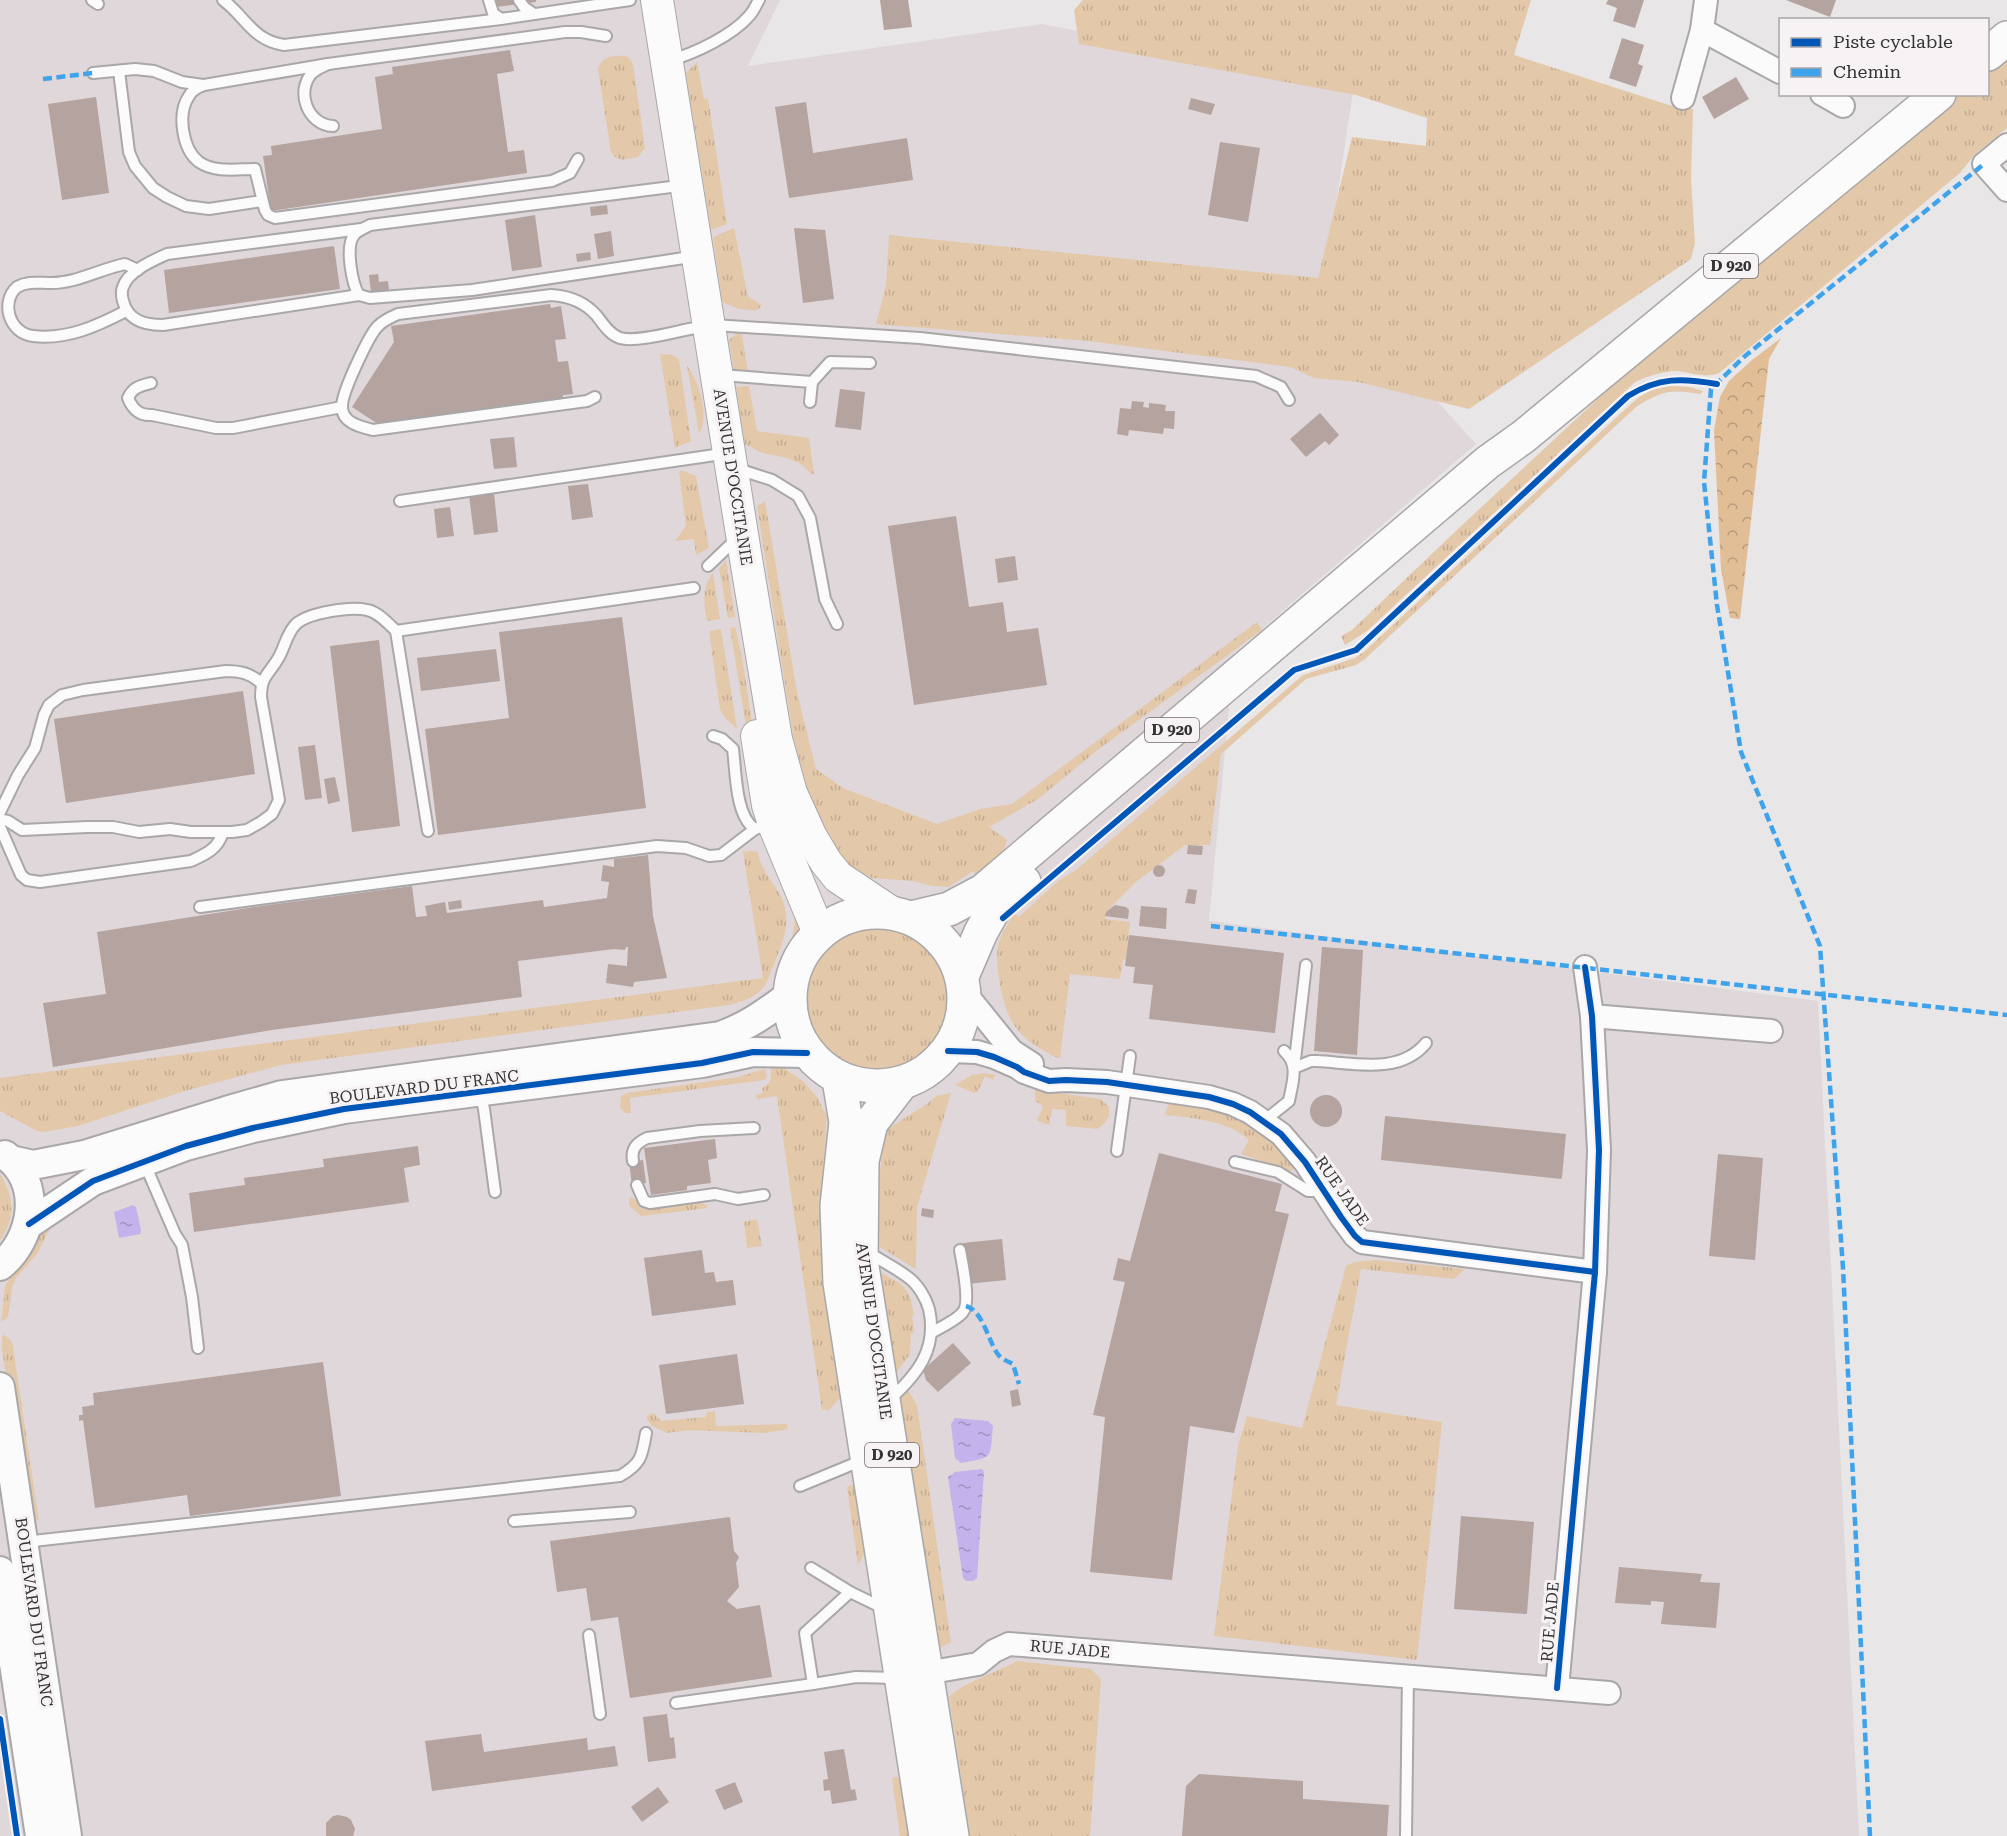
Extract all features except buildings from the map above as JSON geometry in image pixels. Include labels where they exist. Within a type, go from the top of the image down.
[{"type":"main road","name":"AVENUE D'OCCITANIE","points":[[640,0],[684,258],[717,374],[724,461],[719,555],[768,805],[764,826],[819,933]]},
{"type":"main road","name":"AVENUE D'OCCITANIE","points":[[657,0],[724,461],[745,553],[776,739],[791,793],[811,837],[838,877],[902,915]]},
{"type":"main road","points":[[1989,53],[2007,38]]},
{"type":"main road","name":"D 920","points":[[902,915],[949,909],[983,891],[1488,462],[1523,437],[1937,96]]},
{"type":"main road","name":"D 920","points":[[964,984],[981,932],[995,907],[1329,619],[1499,466],[1523,437]]},
{"type":"main road","points":[[866,912],[902,915],[926,926],[944,941],[958,965],[964,984],[962,1024],[948,1051],[927,1072],[901,1084],[870,1087],[855,1084],[839,1078],[807,1053],[795,1029],[790,1012],[793,974],[800,958],[819,933],[835,922],[866,912]]},
{"type":"main road","name":"AVENUE D'OCCITANIE","points":[[839,1078],[846,1122],[837,1206],[839,1272],[892,1612],[914,1675],[952,1836]]},
{"type":"main road","name":"AVENUE D'OCCITANIE","points":[[901,1084],[871,1123],[862,1161],[861,1260],[884,1404],[914,1675],[926,1836]]},
{"type":"street","points":[[1683,98],[1702,30],[1706,0]]},
{"type":"street","points":[[1702,30],[1779,71]]},
{"type":"street","points":[[1826,96],[1843,106]]},
{"type":"street","points":[[2007,145],[1984,164],[2007,190]]},
{"type":"street","name":"RUE JADE","points":[[914,1675],[978,1664],[993,1651],[1009,1644],[1557,1688],[1594,1272],[1599,1150],[1592,1016],[1585,967]]},
{"type":"street","name":"RUE JADE","points":[[964,984],[1012,1051],[1032,1064],[1058,1073],[1066,1080]]},
{"type":"street","name":"BOULEVARD DU FRANC","points":[[6,1156],[33,1165],[84,1155],[282,1095],[720,1036],[740,1029],[790,995]]},
{"type":"street","points":[[1592,1016],[1771,1031]]},
{"type":"street","name":"RUE JADE","points":[[948,1051],[977,1052],[994,1057],[1049,1081],[1126,1084],[1209,1097],[1233,1104],[1264,1121],[1281,1134],[1299,1155],[1355,1236],[1362,1242],[1594,1272]]},
{"type":"street","name":"BOULEVARD DU FRANC","points":[[29,1224],[93,1181],[186,1146],[253,1128],[344,1109],[702,1063],[753,1052],[807,1053]]},
{"type":"street","points":[[0,1269],[23,1240],[29,1224],[31,1207],[28,1190],[21,1174],[6,1156]]},
{"type":"street","name":"BOULEVARD DU FRANC","points":[[0,1388],[67,1836]]},
{"type":"street","name":"BOULEVARD DU FRANC","points":[[0,1571],[40,1836]]},
{"type":"street","points":[[1557,1688],[1609,1694]]},
{"type":"lane","points":[[223,0],[259,36],[272,43],[284,45],[501,19],[630,0]]},
{"type":"lane","points":[[489,0],[493,13],[501,19]]},
{"type":"lane","points":[[519,0],[534,14]]},
{"type":"lane","points":[[554,0],[566,9]]},
{"type":"lane","points":[[667,60],[688,54],[729,32],[749,16],[759,0]]},
{"type":"lane","points":[[578,159],[570,173],[552,181],[275,218],[268,215],[262,201],[255,169],[221,170],[210,168],[198,161],[189,150],[184,135],[183,110],[189,96],[196,88],[204,85],[328,64],[565,32],[606,36]]},
{"type":"lane","points":[[328,64],[311,75],[306,85],[305,101],[315,120],[322,126],[333,126]]},
{"type":"lane","points":[[93,73],[135,69],[154,71],[182,82],[204,85]]},
{"type":"lane","points":[[119,70],[129,152],[135,166],[153,188],[167,198],[186,206],[209,209],[262,201]]},
{"type":"lane","points":[[671,187],[379,223],[362,229],[166,254],[138,270],[123,287],[122,297],[126,310],[132,318],[149,325],[163,325],[359,295],[370,298],[472,290],[684,258]]},
{"type":"lane","points":[[359,295],[354,288],[350,244],[354,236],[362,229]]},
{"type":"lane","points":[[126,310],[71,334],[32,336],[12,327],[5,316],[4,307],[9,294],[28,283],[63,282],[125,264],[138,270]]},
{"type":"lane","points":[[595,397],[587,401],[373,430],[351,422],[345,416],[342,407],[357,363],[371,336],[383,322],[398,314],[550,295],[574,299],[586,306],[612,334],[631,340],[703,327],[920,338],[1256,376],[1281,387],[1289,400]]},
{"type":"lane","points":[[810,402],[812,382],[830,362],[870,363]]},
{"type":"lane","points":[[717,374],[730,377],[812,382]]},
{"type":"lane","points":[[151,383],[138,386],[131,392],[129,398],[131,405],[144,416],[152,414],[216,428],[251,426],[342,407]]},
{"type":"lane","points":[[400,501],[724,461],[772,480],[798,496],[810,518],[825,599],[837,624]]},
{"type":"lane","points":[[396,631],[694,588]]},
{"type":"lane","points":[[0,819],[22,830],[113,827],[139,832],[170,829],[223,832],[247,830],[261,822],[272,814],[279,800],[261,698],[261,683],[279,656],[290,632],[308,616],[367,609],[396,631],[428,831]]},
{"type":"lane","points":[[0,812],[18,775],[35,748],[49,705],[62,695],[83,690],[226,671],[239,671],[253,675],[261,683]]},
{"type":"lane","points":[[713,736],[722,739],[733,749],[742,812],[751,826],[764,826]]},
{"type":"lane","points":[[200,907],[657,846],[687,848],[709,856],[721,855],[764,826]]},
{"type":"lane","points":[[0,827],[21,874],[27,880],[40,882],[191,861],[213,849],[220,842],[223,832]]},
{"type":"lane","points":[[1264,1121],[1289,1101],[1306,965]]},
{"type":"lane","points":[[1294,1068],[1317,1061],[1390,1064],[1410,1058],[1426,1043]]},
{"type":"lane","points":[[1284,1051],[1289,1055],[1294,1068]]},
{"type":"lane","points":[[1117,1150],[1130,1056]]},
{"type":"lane","points":[[480,1093],[495,1192]]},
{"type":"lane","points":[[633,1161],[634,1147],[647,1138],[700,1131],[754,1128]]},
{"type":"lane","points":[[144,1162],[182,1245],[192,1297],[198,1348]]},
{"type":"lane","points":[[1235,1162],[1278,1172],[1308,1191],[1317,1191],[1322,1187]]},
{"type":"lane","points":[[637,1185],[644,1202],[650,1203],[715,1194],[731,1199],[764,1195]]},
{"type":"lane","points":[[861,1249],[910,1278],[927,1304],[931,1333],[926,1356],[915,1374],[884,1404]]},
{"type":"lane","points":[[931,1333],[962,1313],[966,1306],[960,1250]]},
{"type":"lane","points":[[23,1542],[620,1476],[636,1467],[644,1450],[646,1433]]},
{"type":"lane","points":[[800,1486],[868,1459]]},
{"type":"lane","points":[[514,1521],[630,1512]]},
{"type":"lane","points":[[811,1569],[850,1592],[892,1612]]},
{"type":"lane","points":[[813,1684],[805,1633],[850,1592]]},
{"type":"lane","points":[[589,1635],[600,1714]]},
{"type":"lane","points":[[676,1703],[856,1677],[914,1675]]},
{"type":"lane","points":[[1406,1836],[1408,1676]]},
{"type":"shaded area","points":[[0,0],[780,0],[748,66],[1042,24],[1354,85],[1325,277],[1476,444],[1234,653],[1209,921],[1818,1001],[1859,1836],[0,1836]]},
{"type":"green space","points":[[1083,0],[1531,0],[1514,55],[1672,106],[1693,109],[1691,179],[1695,243],[1691,259],[1469,409],[1358,382],[1314,378],[1290,367],[1088,341],[876,324],[886,285],[889,235],[1318,278],[1352,137],[1426,146],[1427,118],[1356,95],[1079,44],[1074,10]]},
{"type":"green space","points":[[2007,55],[2007,128],[1975,154],[1960,173],[1719,373],[1703,375],[1672,371],[1635,382],[1367,631],[1345,645],[1341,636],[1352,630],[1646,354],[1958,96],[1989,96],[1989,70]]},
{"type":"green space","points":[[625,56],[633,64],[645,148],[638,157],[623,159],[616,158],[611,152],[598,69],[605,59]]},
{"type":"green space","points":[[697,62],[704,99],[708,98],[727,224],[711,230],[686,73]]},
{"type":"green space","points":[[734,228],[748,297],[762,305],[758,310],[730,306],[722,301],[713,237]]},
{"type":"green space","points":[[741,330],[748,371],[734,371],[729,340]]},
{"type":"green space","points":[[1781,338],[1769,359],[1740,619],[1730,618],[1721,569],[1714,430],[1720,397],[1729,381]]},
{"type":"green space","points":[[660,354],[672,355],[679,359],[691,441],[675,448]]},
{"type":"green space","points":[[687,366],[702,399],[703,418],[699,433]]},
{"type":"green space","points":[[749,386],[757,431],[809,438],[814,474],[796,462],[764,453],[745,444],[736,387]]},
{"type":"green space","points":[[1675,386],[1703,391],[1700,394],[1666,393],[1636,407],[1365,659],[1356,665],[1306,679],[1221,754],[1210,845],[1185,845],[1136,882],[1106,912],[1105,919],[1130,922],[1126,959],[1123,960],[1120,979],[1070,974],[1060,1059],[1024,1037],[1006,1008],[997,965],[999,942],[1014,913],[1019,917],[1058,881],[1076,870],[1303,675],[1355,658],[1365,651],[1632,403],[1652,390]]},
{"type":"green space","points":[[679,471],[696,476],[709,548],[696,555],[694,539],[675,541],[686,526]]},
{"type":"green space","points":[[765,501],[797,692],[816,769],[843,788],[937,824],[980,809],[1012,804],[1257,622],[1262,630],[1099,749],[1038,799],[989,827],[1007,840],[1003,853],[980,879],[973,871],[949,887],[932,886],[914,881],[872,878],[846,864],[832,843],[807,788],[793,735],[757,506]]},
{"type":"green space","points":[[726,560],[735,617],[728,618],[719,568]]},
{"type":"green space","points":[[713,573],[720,619],[707,621],[705,590]]},
{"type":"green space","points":[[735,627],[742,657],[756,749],[748,738],[730,628]]},
{"type":"green space","points":[[721,629],[737,729],[725,718],[720,709],[709,631]]},
{"type":"green space","points":[[743,852],[758,852],[765,871],[783,901],[786,926],[780,949],[765,985],[754,996],[739,1002],[281,1065],[185,1091],[78,1126],[43,1132],[0,1111],[0,1078],[763,978]]},
{"type":"green space","points":[[795,917],[804,930],[781,987],[772,992],[788,955]]},
{"type":"green space","points":[[880,926],[894,927],[908,932],[921,938],[932,947],[941,958],[947,971],[952,985],[952,1013],[947,1027],[941,1040],[932,1051],[921,1060],[908,1066],[894,1071],[880,1072],[866,1071],[852,1066],[839,1060],[828,1051],[819,1040],[813,1027],[808,1013],[807,999],[808,985],[813,971],[819,958],[828,947],[839,938],[852,932],[866,927]]},
{"type":"green space","points":[[780,1066],[803,1081],[817,1097],[827,1116],[821,1243],[823,1282],[840,1398],[827,1412],[826,1409],[822,1410],[777,1096],[757,1099],[756,1095],[763,1093],[762,1088],[770,1080],[771,1069]]},
{"type":"green space","points":[[765,1069],[767,1077],[764,1080],[630,1098],[631,1113],[625,1113],[620,1108],[621,1096],[627,1093],[738,1077]]},
{"type":"green space","points":[[984,1073],[995,1075],[993,1080],[985,1076],[978,1091],[974,1093],[955,1085],[972,1075]]},
{"type":"green space","points":[[1035,1090],[1101,1099],[1109,1107],[1109,1116],[1097,1129],[1066,1126],[1066,1110],[1052,1109],[1049,1125],[1037,1121],[1043,1106],[1035,1101]]},
{"type":"green space","points":[[951,1093],[917,1207],[916,1269],[878,1246],[878,1190],[884,1137],[886,1130],[936,1096]]},
{"type":"green space","points":[[1169,1102],[1208,1108],[1240,1120],[1268,1139],[1296,1167],[1291,1171],[1241,1154],[1249,1140],[1240,1133],[1209,1121],[1165,1115]]},
{"type":"green space","points":[[0,1174],[8,1190],[11,1215],[0,1240]]},
{"type":"green space","points":[[632,1197],[640,1203],[700,1200],[708,1208],[641,1216],[629,1205],[629,1199]]},
{"type":"green space","points":[[62,1213],[48,1232],[37,1254],[16,1278],[12,1288],[8,1317],[1,1322],[5,1287],[14,1270],[41,1229]]},
{"type":"green space","points":[[757,1219],[762,1246],[747,1248],[744,1222]]},
{"type":"green space","points":[[1375,1260],[1465,1269],[1454,1279],[1361,1269],[1336,1405],[1442,1422],[1417,1660],[1214,1636],[1238,1446],[1247,1416],[1302,1428],[1346,1266],[1355,1262]]},
{"type":"green space","points":[[881,1273],[905,1288],[914,1315],[912,1316],[914,1332],[911,1334],[910,1354],[896,1373]]},
{"type":"green space","points":[[2,1336],[12,1341],[39,1521],[34,1517],[26,1498],[2,1349]]},
{"type":"green space","points":[[908,1390],[917,1405],[951,1642],[940,1648],[899,1398]]},
{"type":"green space","points":[[715,1411],[716,1426],[787,1424],[788,1429],[765,1433],[688,1430],[667,1433],[652,1426],[646,1417],[653,1413],[661,1421],[706,1417],[707,1412]]},
{"type":"green space","points":[[854,1484],[866,1551],[858,1565],[847,1487]]},
{"type":"green space","points":[[1017,1661],[1091,1669],[1101,1679],[1090,1836],[970,1836],[949,1697],[971,1682]]},
{"type":"green space","points":[[892,1778],[901,1778],[909,1836],[900,1836]]},
{"type":"water","points":[[133,1205],[136,1207],[140,1234],[119,1238],[114,1212]]},
{"type":"water","points":[[955,1418],[988,1421],[993,1426],[988,1455],[961,1463],[955,1458],[951,1424]]},
{"type":"water","points":[[982,1469],[984,1472],[977,1578],[973,1581],[966,1581],[963,1578],[948,1477],[955,1472]]},
{"type":"marked path","points":[[43,79],[93,73]]},
{"type":"marked path","points":[[1870,1836],[1843,1268],[1820,946],[1741,752],[1717,605],[1704,482],[1711,389],[1745,356],[1984,164]]},
{"type":"marked path","points":[[1211,926],[2007,1015]]},
{"type":"marked path","points":[[966,1306],[977,1314],[999,1355],[1013,1364],[1019,1384]]},
{"type":"cycle path","points":[[1003,918],[1294,670],[1356,650],[1628,396],[1661,382],[1682,380],[1717,384]]},
{"type":"cycle path","points":[[1557,1688],[1595,1272],[1599,1150],[1592,1016],[1585,967]]},
{"type":"cycle path","points":[[948,1051],[977,1052],[994,1057],[1049,1081],[1107,1082],[1209,1097],[1233,1104],[1250,1112],[1281,1134],[1305,1162],[1341,1217],[1362,1242],[1595,1272]]},
{"type":"cycle path","points":[[29,1224],[93,1181],[186,1146],[253,1128],[344,1109],[702,1063],[753,1052],[807,1053]]},
{"type":"cycle path","points":[[0,1719],[17,1836]]}]
